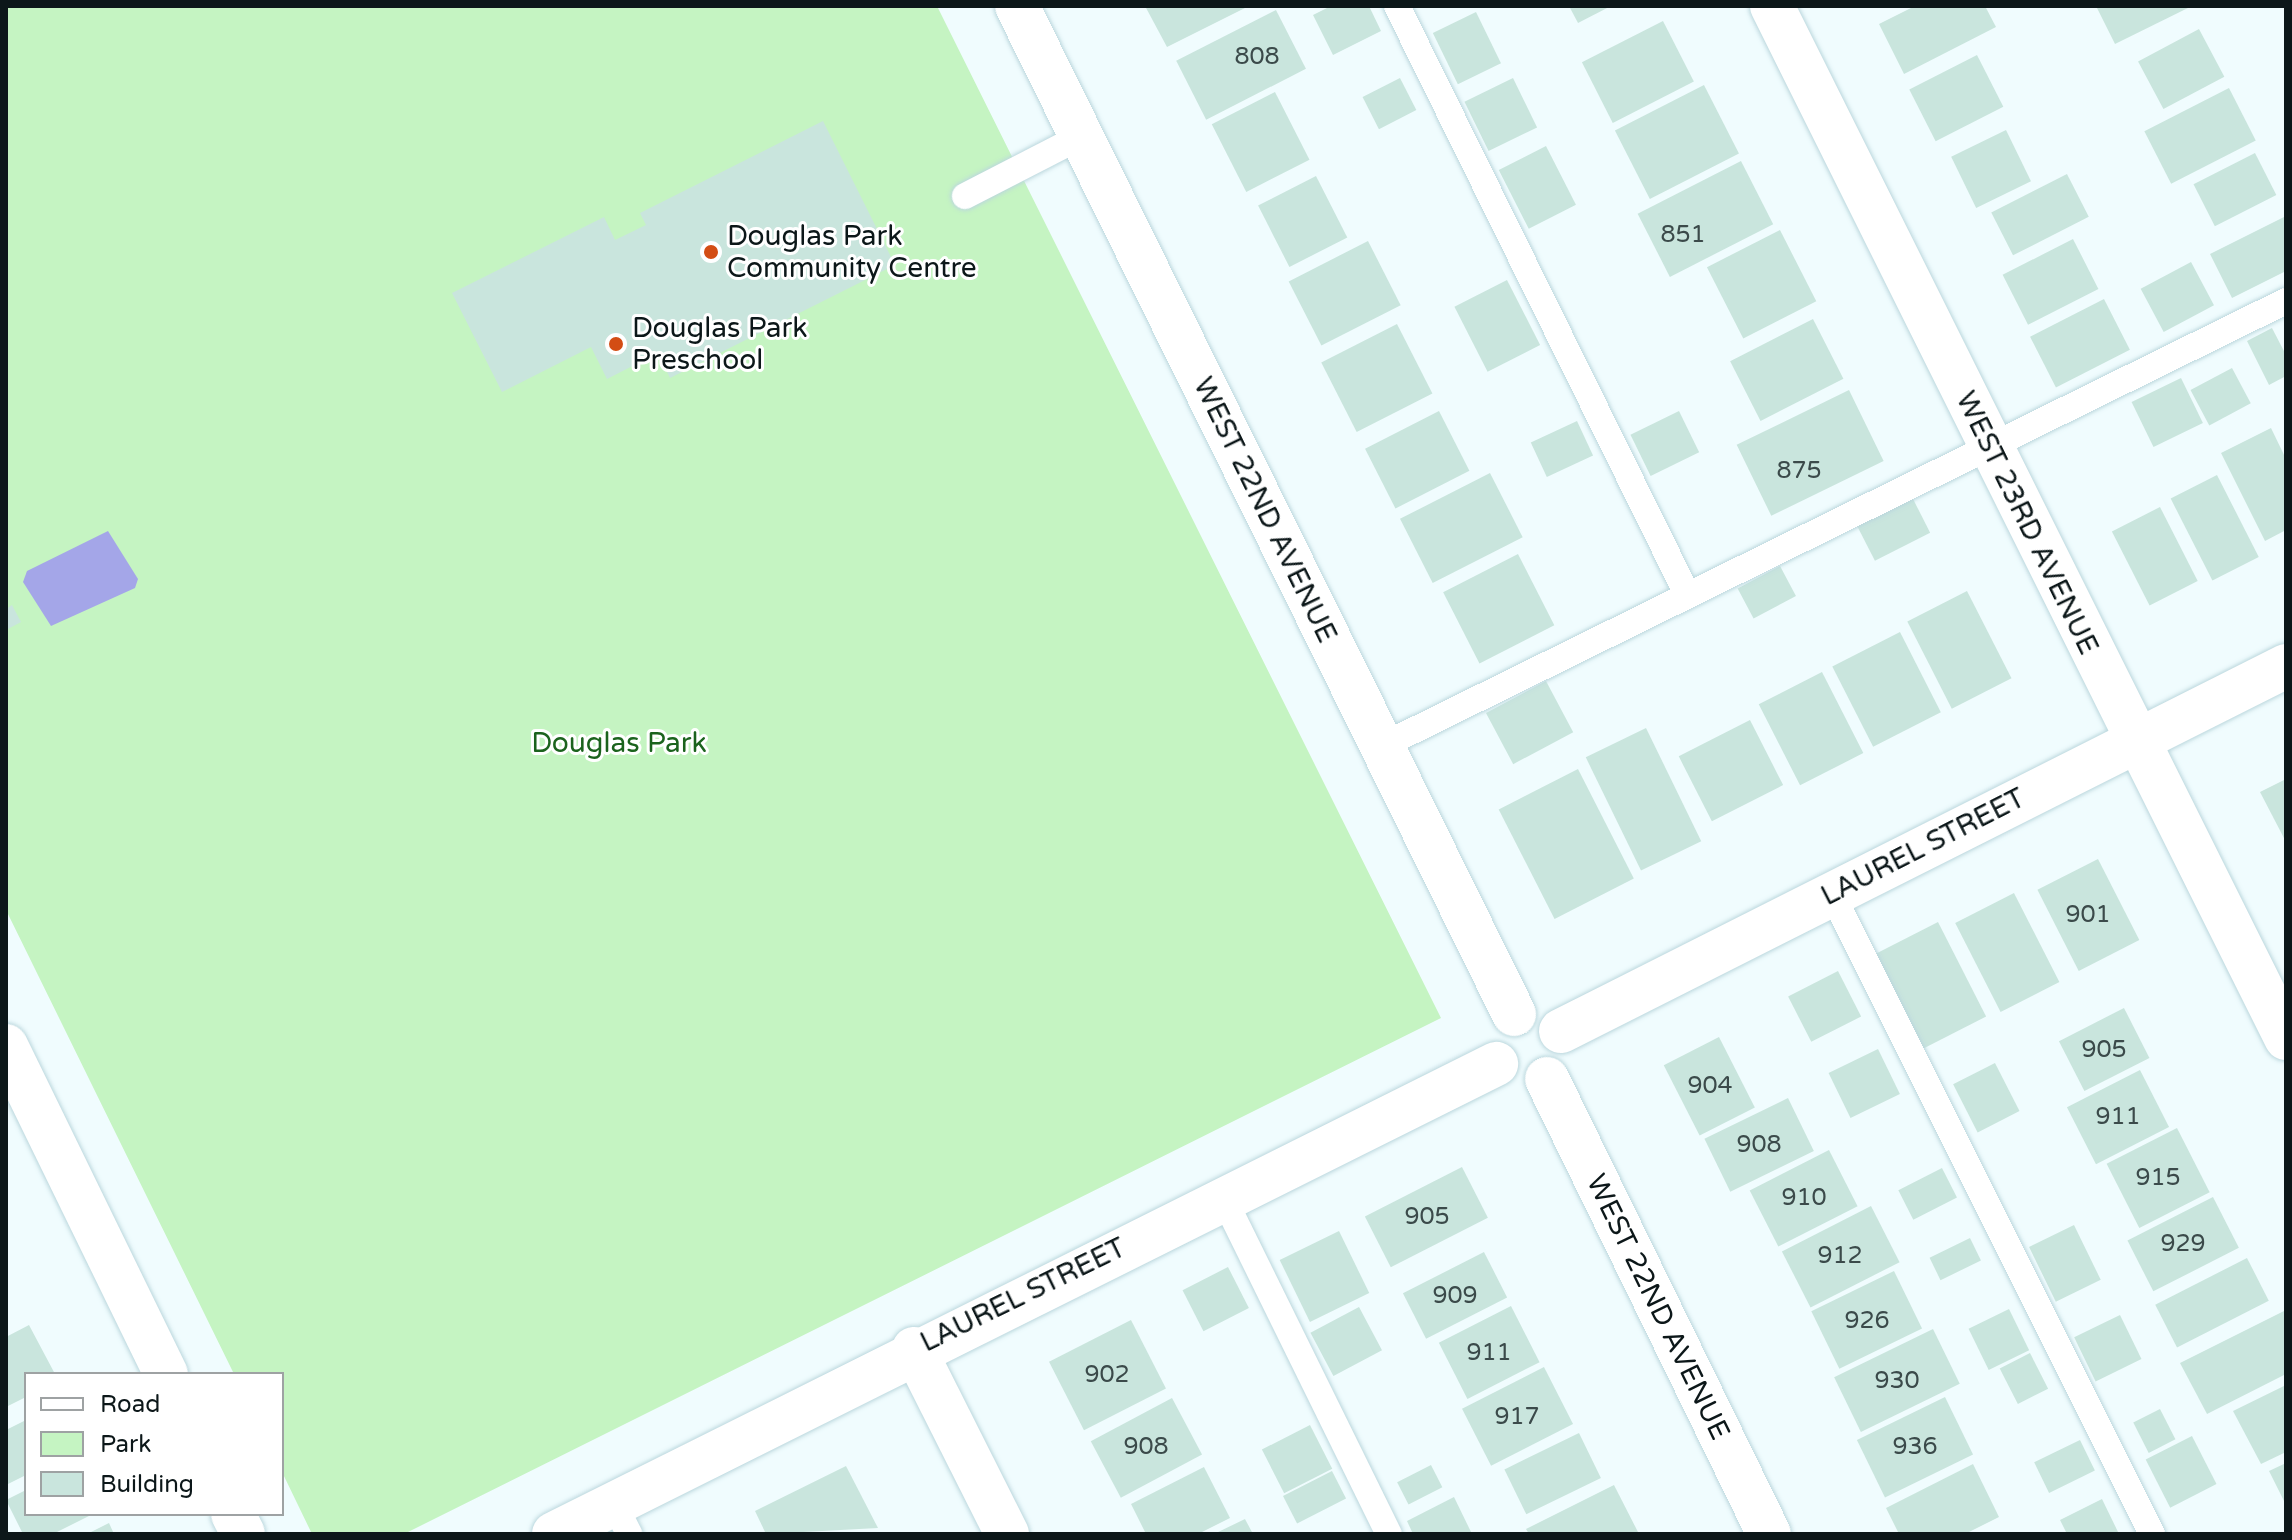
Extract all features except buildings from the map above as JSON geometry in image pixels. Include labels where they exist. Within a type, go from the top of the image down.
[{"type":"street","name":"WEST 22ND AVENUE","points":[[1017,6],[1514,1014]]},
{"type":"street","name":"WEST 23RD AVENUE","points":[[1772,6],[2286,1038]]},
{"type":"street","name":"LAUREL STREET","points":[[1561,1031],[2286,666]]},
{"type":"street","points":[[1541,1013],[1561,1031],[1564,1057],[1547,1079],[1518,1082],[1496,1064],[1495,1034],[1514,1014],[1541,1013]]},
{"type":"street","points":[[6,1046],[165,1372]]},
{"type":"street","name":"LAUREL STREET","points":[[554,1534],[622,1519],[914,1349],[1222,1195],[1496,1064]]},
{"type":"street","name":"WEST 22ND AVENUE","points":[[1547,1079],[1769,1534]]},
{"type":"street","points":[[914,1349],[1007,1534]]},
{"type":"street","points":[[234,1516],[243,1534]]},
{"type":"lane","points":[[1397,6],[1687,594]]},
{"type":"lane","points":[[965,196],[1080,137]]},
{"type":"lane","points":[[1382,746],[2286,301]]},
{"type":"lane","points":[[1832,894],[2152,1534]]},
{"type":"lane","points":[[1222,1195],[1389,1534]]},
{"type":"green space","name":"Douglas Park","points":[[6,6],[937,6],[1441,1018],[404,1534],[312,1534],[284,1476],[284,1372],[233,1372],[6,910]]},
{"type":"water","points":[[108,531],[138,579],[135,588],[51,626],[23,582],[27,571]]},
{"type":"place","name":"Douglas Park Community Centre","points":[[711,252]]},
{"type":"place","name":"Douglas Park Preschool","points":[[616,344]]}]
